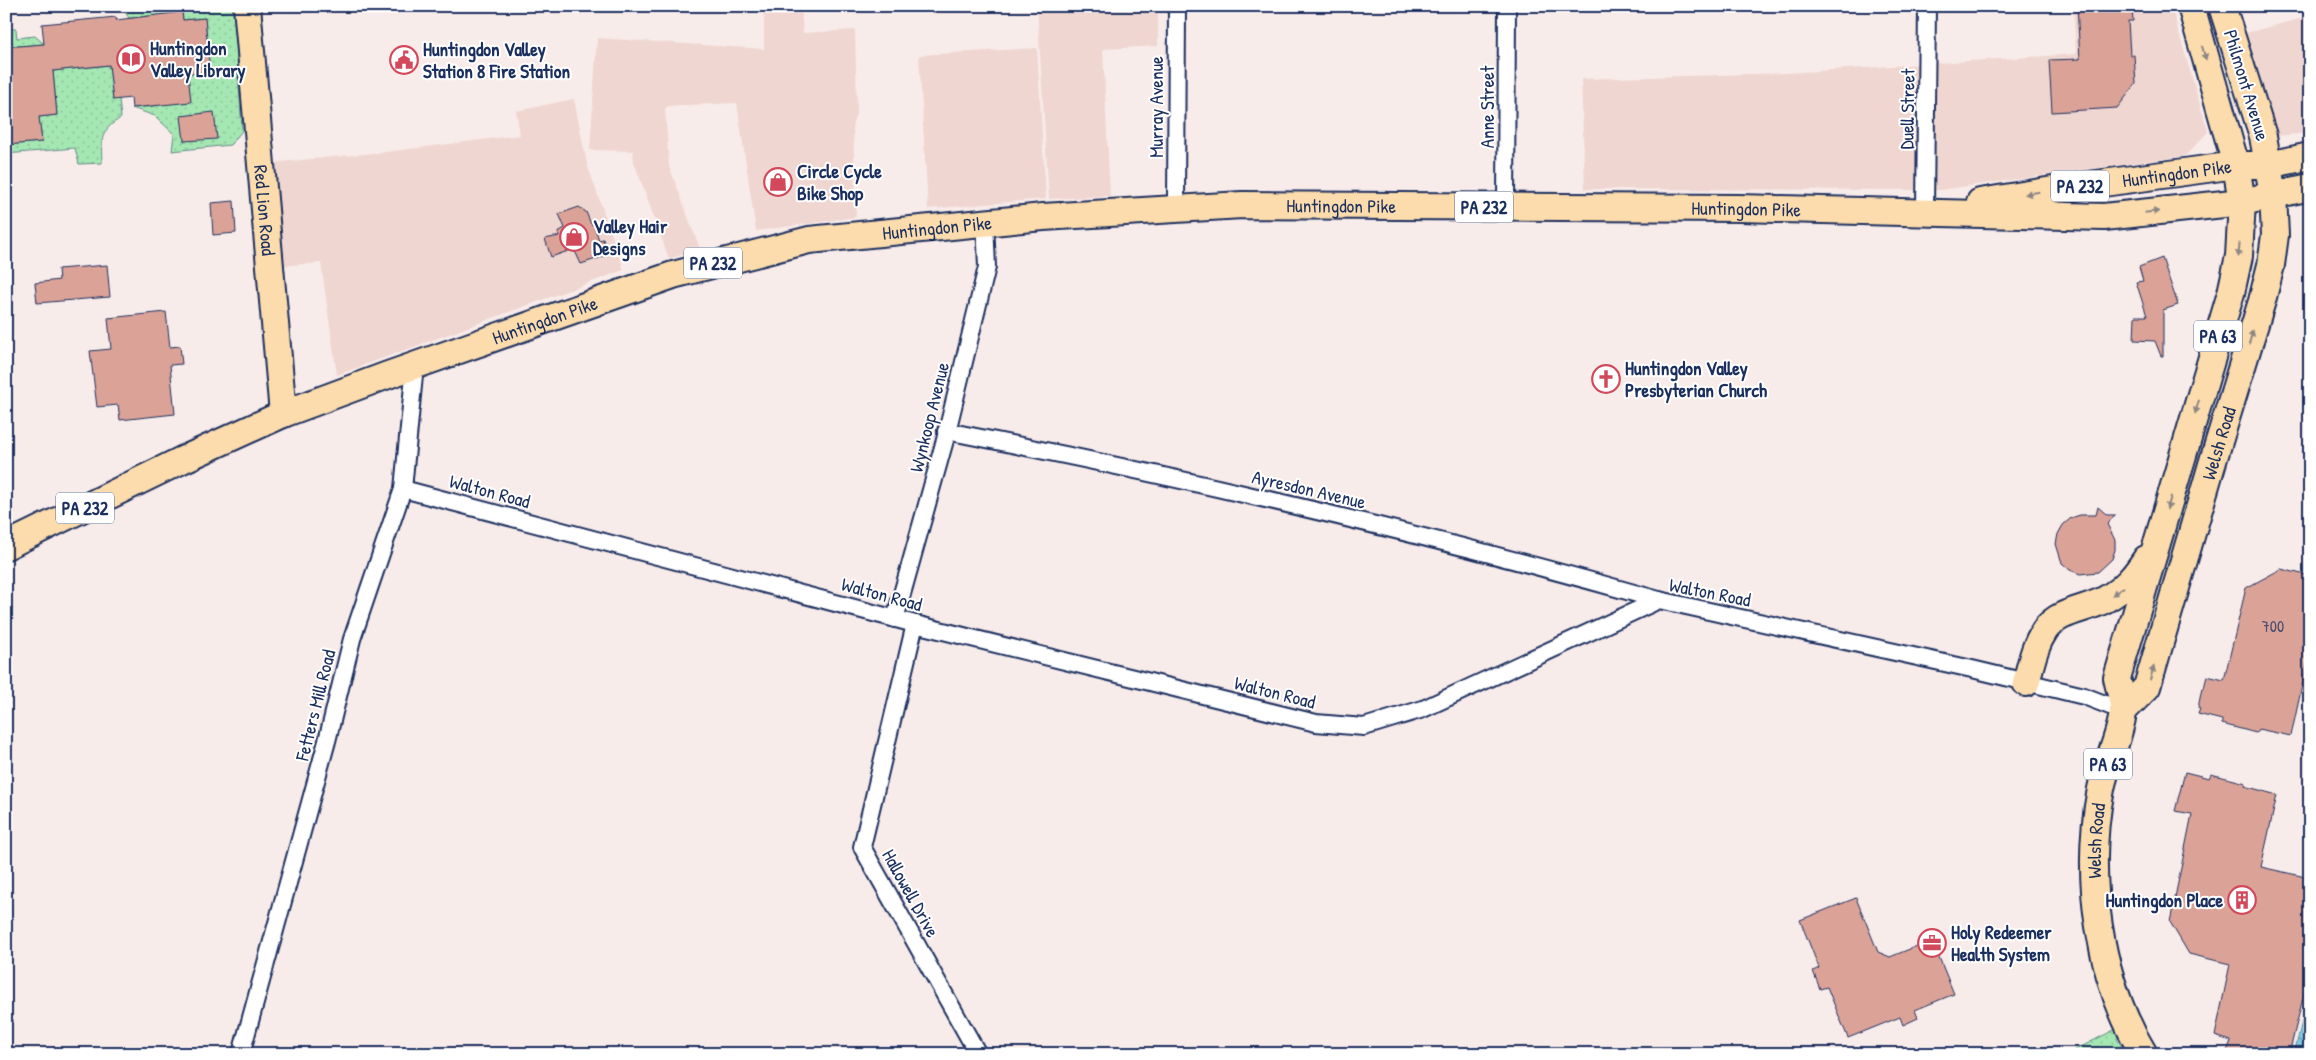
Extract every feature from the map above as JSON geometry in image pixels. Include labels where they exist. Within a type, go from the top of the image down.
[{"type":"main road","name":"Red Lion Road","points":[[247,6],[283,414]]},
{"type":"main road","name":"Philmont Avenue","points":[[2191,6],[2236,166],[2242,202]]},
{"type":"main road","name":"Philmont Avenue","points":[[2222,6],[2256,109],[2269,165]]},
{"type":"main road","name":"Huntingdon Pike","points":[[1926,212],[2059,189],[2236,166],[2269,165],[2310,156]]},
{"type":"main road","name":"Welsh Road","points":[[2123,711],[2147,687],[2262,301],[2275,235],[2269,165]]},
{"type":"main road","name":"Huntingdon Pike","points":[[6,546],[283,414],[415,365],[673,275],[809,240],[985,222],[1242,205],[1730,208],[2104,217],[2242,202],[2310,187]]},
{"type":"main road","name":"Welsh Road","points":[[2144,1054],[2120,1005],[2104,950],[2096,886],[2094,845],[2101,788],[2123,711],[2117,678],[2231,293],[2239,256],[2242,202]]},
{"type":"main road","points":[[2026,683],[2035,647],[2046,628],[2062,616],[2106,600],[2121,590],[2135,577],[2158,539]]},
{"type":"street","name":"Murray Avenue","points":[[1176,208],[1177,6]]},
{"type":"street","name":"Anne Street","points":[[1506,208],[1507,6]]},
{"type":"street","name":"Duell Street","points":[[1926,212],[1927,6]]},
{"type":"street","name":"Wynkoop Avenue","points":[[895,619],[988,267],[985,222]]},
{"type":"street","name":"Fetters Mill Road","points":[[241,1054],[327,741],[352,639],[403,489],[415,365]]},
{"type":"street","name":"Ayresdon Avenue","points":[[946,431],[1073,456],[1421,535],[1659,600]]},
{"type":"street","name":"Walton Road","points":[[403,489],[895,619],[1316,723],[1364,727],[1423,709],[1659,600],[1972,669],[2084,696],[2123,711]]},
{"type":"street","name":"Hallowell Drive","points":[[915,624],[862,847],[978,1054]]},
{"type":"shaded area","points":[[764,6],[801,6],[803,33],[855,30],[857,110],[853,123],[856,217],[756,231],[737,103],[669,106],[665,108],[669,166],[700,249],[669,259],[634,162],[633,151],[590,150],[597,38],[764,49]]},
{"type":"shaded area","points":[[1037,6],[1158,6],[1158,46],[1103,49],[1110,196],[1049,199]]},
{"type":"shaded area","points":[[2073,6],[2171,6],[2208,132],[2185,156],[1940,190],[1585,189],[1581,79],[1786,73],[2076,54]]},
{"type":"shaded area","points":[[2310,16],[2310,133],[2278,136],[2242,34]]},
{"type":"shaded area","points":[[1037,48],[1046,199],[928,209],[919,55]]},
{"type":"shaded area","points":[[574,99],[587,164],[624,270],[337,375],[321,263],[277,266],[269,163],[386,152],[520,135],[516,111]]},
{"type":"green space","points":[[121,6],[234,6],[242,131],[230,145],[172,151],[174,134],[155,116],[132,108],[155,106],[154,97],[190,97],[188,74],[207,39],[205,18],[183,20],[182,12],[161,15],[160,18],[149,16],[129,18]]},
{"type":"green space","points":[[6,29],[16,29],[17,38],[35,36],[44,44],[6,47]]},
{"type":"green space","points":[[109,65],[113,99],[119,99],[121,118],[105,131],[102,142],[102,163],[79,164],[75,148],[6,154],[6,145],[42,142],[39,117],[57,115],[53,71]]},
{"type":"green space","points":[[2114,1030],[2119,1037],[2117,1039],[2127,1054],[2067,1054]]},
{"type":"water","points":[[2310,989],[2310,1054],[2294,1054]]},
{"type":"building","points":[[2077,6],[2132,6],[2133,21],[2128,21],[2130,55],[2134,55],[2136,84],[2117,108],[2052,112],[2049,60],[2080,59]]},
{"type":"building","points":[[182,12],[183,20],[205,18],[210,72],[188,74],[191,102],[132,108],[131,98],[113,100],[109,65],[53,71],[57,115],[39,117],[42,142],[6,145],[6,47],[44,44],[42,24],[116,17],[116,20]]},
{"type":"building","points":[[214,112],[217,139],[184,141],[181,116]]},
{"type":"building","points":[[234,201],[236,233],[213,235],[211,203]]},
{"type":"building","name":"Valley Hair Designs","points":[[579,207],[586,212],[591,224],[594,225],[599,240],[603,239],[608,255],[581,264],[574,249],[551,257],[545,239],[559,236],[558,232],[565,228],[559,214]]},
{"type":"building","points":[[2162,258],[2178,305],[2163,310],[2163,356],[2161,356],[2155,341],[2134,340],[2135,316],[2147,316],[2136,282],[2143,281],[2139,267]]},
{"type":"building","points":[[107,265],[110,297],[37,303],[35,283],[59,280],[58,269]]},
{"type":"building","points":[[166,312],[170,347],[180,346],[182,364],[170,365],[175,414],[120,420],[118,405],[97,407],[90,351],[111,349],[108,318]]},
{"type":"building","points":[[2098,507],[2107,515],[2115,515],[2107,524],[2115,540],[2115,550],[2112,559],[2098,572],[2080,574],[2070,570],[2062,563],[2056,544],[2058,534],[2063,525],[2071,518],[2080,515],[2096,515]]},
{"type":"building","points":[[2281,569],[2310,576],[2310,664],[2307,663],[2291,736],[2258,729],[2256,733],[2222,724],[2222,720],[2198,714],[2202,688],[2204,688],[2207,676],[2224,680],[2246,588]]},
{"type":"building","name":"Huntingdon Place","points":[[2185,772],[2209,778],[2211,774],[2246,783],[2245,786],[2277,795],[2261,867],[2310,878],[2310,983],[2307,982],[2289,1054],[2237,1054],[2227,1051],[2231,1041],[2215,1036],[2230,964],[2189,954],[2170,922],[2192,814],[2175,811]]},
{"type":"building","points":[[1856,898],[1878,952],[1890,957],[1932,940],[1954,994],[1915,1010],[1918,1018],[1903,1025],[1900,1017],[1848,1038],[1827,987],[1820,989],[1813,971],[1819,968],[1800,920]]},
{"type":"place","name":"Huntingdon Valley Library","points":[[131,59]]},
{"type":"place","name":"Huntingdon Valley Station 8 Fire Station","points":[[404,60]]},
{"type":"place","name":"Circle Cycle Bike Shop","points":[[778,182]]},
{"type":"place","name":"Valley Hair Designs","points":[[574,237]]},
{"type":"place","name":"Huntingdon Valley Presbyterian Church","points":[[1606,379]]},
{"type":"place","name":"Huntingdon Place","points":[[2242,900]]},
{"type":"place","name":"Holy Redeemer Health System","points":[[1932,943]]}]
